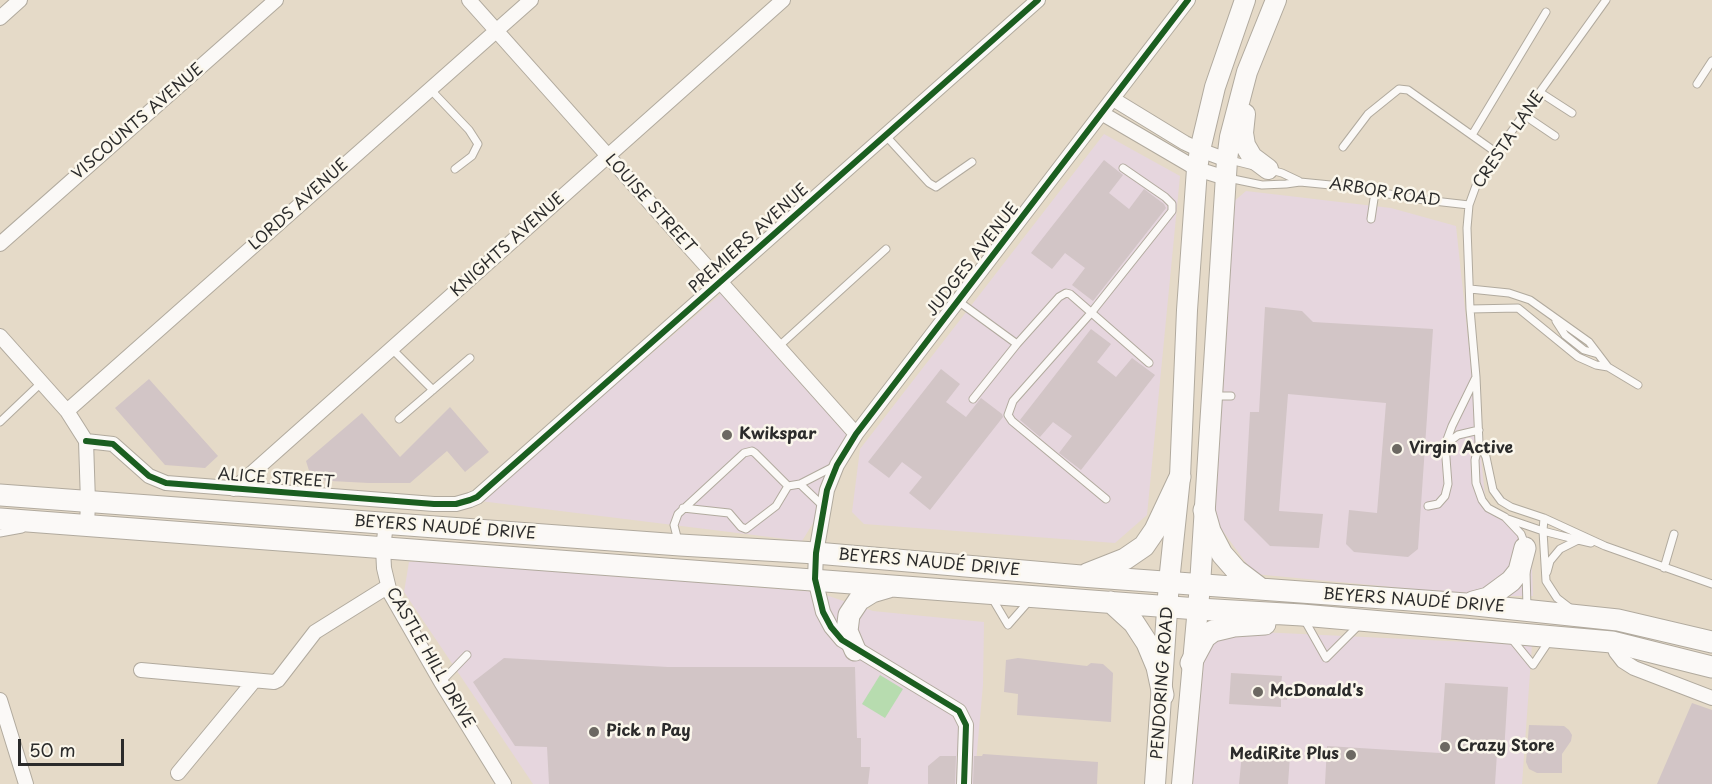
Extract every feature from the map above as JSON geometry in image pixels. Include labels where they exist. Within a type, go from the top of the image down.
[{"type":"main road","points":[[1169,582],[1180,477],[1187,310],[1199,160],[1215,87],[1245,0]]},
{"type":"main road","points":[[1200,585],[1204,510],[1221,396],[1227,169],[1230,137],[1247,72],[1276,0]]},
{"type":"main road","points":[[1247,72],[1243,133],[1245,145],[1252,157],[1268,169]]},
{"type":"main road","points":[[1081,576],[1118,562],[1144,546],[1180,477]]},
{"type":"main road","name":"BEYERS NAUDÉ DRIVE","points":[[0,495],[680,546],[816,553],[1081,576],[1527,609],[1643,624],[1712,642]]},
{"type":"main road","points":[[1204,510],[1210,531],[1226,559],[1261,589]]},
{"type":"main road","name":"BEYERS NAUDÉ DRIVE","points":[[0,519],[1298,615],[1612,642],[1712,667]]},
{"type":"main road","points":[[1466,604],[1488,598],[1507,585],[1518,571],[1525,548]]},
{"type":"main road","name":"PENDORING ROAD","points":[[1155,784],[1163,695],[1169,582]]},
{"type":"main road","points":[[855,650],[847,631],[849,615],[859,600],[872,592],[892,585]]},
{"type":"main road","name":"PENDORING ROAD","points":[[1182,784],[1191,663],[1200,585]]},
{"type":"main road","points":[[1111,602],[1134,623],[1147,643],[1157,667],[1163,695]]},
{"type":"main road","points":[[1527,609],[1537,622],[1590,627],[1606,634],[1612,642]]},
{"type":"main road","points":[[1191,663],[1205,637],[1213,631],[1234,626],[1266,624],[1298,615]]},
{"type":"street","points":[[0,18],[20,0]]},
{"type":"street","name":"VISCOUNTS AVENUE","points":[[0,244],[276,0]]},
{"type":"street","name":"LOUISE STREET","points":[[469,0],[856,434]]},
{"type":"street","name":"LORDS AVENUE","points":[[67,411],[531,0]]},
{"type":"street","name":"KNIGHTS AVENUE","points":[[234,489],[783,0]]},
{"type":"street","name":"PREMIERS AVENUE","points":[[477,497],[1038,0]]},
{"type":"street","name":"JUDGES AVENUE","points":[[816,553],[823,506],[837,465],[856,434],[1188,0]]},
{"type":"street","name":"ARBOR ROAD","points":[[1113,99],[1199,160]]},
{"type":"street","name":"ARBOR ROAD","points":[[1103,114],[1199,160],[1227,169]]},
{"type":"street","points":[[0,336],[67,411],[86,441],[87,526]]},
{"type":"street","name":"ALICE STREET","points":[[86,441],[114,444],[143,472],[155,480],[166,483],[434,504],[464,503],[477,497]]},
{"type":"street","name":"CASTLE HILL DRIVE","points":[[386,524],[383,548],[387,586],[393,600],[504,784]]},
{"type":"street","points":[[816,553],[815,579],[823,612],[831,627],[842,640],[855,650],[960,711],[966,725],[964,784]]},
{"type":"street","points":[[141,670],[274,682],[278,680],[315,632],[387,586]]},
{"type":"street","points":[[1612,642],[1623,661],[1634,668],[1712,698]]},
{"type":"street","points":[[178,773],[254,681]]},
{"type":"street","points":[[0,700],[26,784]]},
{"type":"lane","name":"CRESTA LANE","points":[[1605,546],[1543,531],[1505,517],[1488,508],[1478,492],[1475,460],[1479,430],[1470,309],[1467,228],[1469,205],[1477,183],[1606,0]]},
{"type":"lane","points":[[1472,135],[1546,12]]},
{"type":"lane","points":[[1697,84],[1712,61]]},
{"type":"lane","points":[[430,89],[469,130],[478,144],[472,156],[455,169]]},
{"type":"lane","points":[[1343,147],[1368,114],[1399,89],[1408,90],[1497,153]]},
{"type":"lane","points":[[1541,93],[1572,113]]},
{"type":"lane","points":[[1524,116],[1555,136]]},
{"type":"lane","points":[[886,135],[929,183],[936,187],[972,162]]},
{"type":"lane","points":[[1106,499],[1012,421],[1008,415],[1012,401],[1091,313],[1172,211],[1172,204],[1165,197],[1123,168]]},
{"type":"lane","name":"ARBOR ROAD","points":[[1227,169],[1268,169],[1282,172],[1300,182]]},
{"type":"lane","name":"ARBOR ROAD","points":[[1227,169],[1262,185],[1300,182],[1351,187],[1469,205]]},
{"type":"lane","points":[[1371,219],[1375,192]]},
{"type":"lane","points":[[778,347],[886,249]]},
{"type":"lane","points":[[1470,289],[1517,295],[1530,300],[1555,319],[1565,335],[1584,350],[1598,354],[1608,367],[1638,385]]},
{"type":"lane","points":[[973,399],[1017,344],[1059,297],[1066,293],[1070,294],[1149,363]]},
{"type":"lane","points":[[958,301],[1017,344]]},
{"type":"lane","points":[[1470,309],[1518,308],[1578,357],[1596,365],[1608,367]]},
{"type":"lane","points":[[392,349],[433,390]]},
{"type":"lane","points":[[399,419],[470,358]]},
{"type":"lane","points":[[1428,506],[1438,504],[1443,500],[1446,492],[1448,476],[1445,445],[1476,377]]},
{"type":"lane","points":[[0,422],[41,383]]},
{"type":"lane","points":[[1445,445],[1458,435],[1479,430]]},
{"type":"lane","name":"CRESTA LANE","points":[[1479,442],[1486,457],[1491,484],[1496,495],[1511,507],[1544,518],[1605,546],[1712,584]]},
{"type":"lane","points":[[680,546],[674,525],[678,513],[748,451],[755,453],[788,486]]},
{"type":"lane","points":[[683,508],[729,513],[743,528],[749,528],[776,506],[788,486],[800,484],[837,465]]},
{"type":"lane","points":[[800,484],[823,506]]},
{"type":"lane","name":"CRESTA LANE","points":[[1505,517],[1521,534],[1525,548],[1527,609]]},
{"type":"lane","points":[[1544,518],[1546,580],[1557,598],[1583,616]]},
{"type":"lane","points":[[0,533],[60,523]]},
{"type":"lane","points":[[1664,568],[1674,534]]},
{"type":"lane","points":[[1546,580],[1550,561],[1560,549],[1578,540]]},
{"type":"lane","points":[[989,593],[1008,625],[1034,596]]},
{"type":"lane","points":[[1298,615],[1326,658],[1362,621]]},
{"type":"lane","points":[[1507,633],[1533,665],[1551,637]]},
{"type":"lane","points":[[441,682],[467,656]]},
{"type":"shaded area","points":[[1104,134],[1180,176],[1147,515],[1115,543],[864,524],[852,512],[860,449]]},
{"type":"shaded area","points":[[1246,191],[1391,208],[1456,226],[1486,505],[1531,539],[1533,596],[1487,596],[1254,574],[1209,512],[1232,203]]},
{"type":"shaded area","points":[[723,292],[854,434],[815,520],[802,541],[480,501]]},
{"type":"shaded area","points":[[428,560],[817,592],[873,611],[984,622],[983,685],[974,784],[533,784],[404,592],[409,562]]},
{"type":"shaded area","points":[[1239,631],[1532,645],[1522,784],[1190,784],[1198,666],[1212,643]]},
{"type":"green space","points":[[880,675],[903,689],[885,718],[862,704]]},
{"type":"building","points":[[1104,160],[1123,175],[1109,193],[1129,209],[1144,189],[1166,208],[1093,301],[1072,285],[1085,268],[1065,253],[1052,269],[1031,253]]},
{"type":"building","points":[[1265,307],[1302,311],[1313,322],[1433,329],[1418,549],[1408,557],[1354,552],[1346,544],[1349,510],[1377,513],[1386,403],[1288,394],[1279,511],[1323,514],[1319,548],[1270,546],[1244,520],[1250,412],[1259,412]]},
{"type":"building","points":[[1091,329],[1111,344],[1097,362],[1116,377],[1132,358],[1155,375],[1081,470],[1059,453],[1072,436],[1053,422],[1040,437],[1020,420]]},
{"type":"building","points":[[941,369],[960,384],[946,402],[966,417],[981,398],[1003,417],[930,510],[909,493],[922,477],[902,462],[889,478],[868,462]]},
{"type":"building","points":[[149,379],[218,456],[205,468],[165,465],[115,408]]},
{"type":"building","points":[[450,407],[489,452],[465,472],[447,451],[410,483],[312,480],[306,461],[362,413],[400,457]]},
{"type":"building","points":[[504,658],[668,667],[855,667],[857,738],[861,738],[861,767],[870,767],[868,784],[549,784],[547,747],[515,746],[473,682]]},
{"type":"building","points":[[1018,658],[1087,666],[1091,663],[1103,664],[1113,673],[1111,722],[1017,715],[1018,694],[1004,692],[1006,660]]},
{"type":"building","name":"McDonald's","points":[[1231,673],[1282,676],[1281,685],[1288,685],[1287,700],[1281,699],[1281,707],[1229,704]]},
{"type":"building","points":[[1445,683],[1508,687],[1504,753],[1497,753],[1495,784],[1325,784],[1327,746],[1440,753]]},
{"type":"building","points":[[1692,703],[1712,710],[1712,784],[1657,784]]},
{"type":"building","points":[[1529,725],[1564,726],[1569,730],[1572,735],[1571,741],[1562,754],[1562,773],[1537,773],[1529,769],[1526,762]]},
{"type":"building","points":[[1242,753],[1290,756],[1288,784],[1239,784]]},
{"type":"building","points":[[983,754],[1098,762],[1097,784],[973,784],[974,756]]},
{"type":"building","points":[[940,756],[956,756],[955,784],[928,784],[928,766]]},
{"type":"cycle path","points":[[86,441],[113,444],[149,476],[166,483],[434,504],[456,504],[477,497],[1038,0]]},
{"type":"cycle path","points":[[964,784],[966,725],[959,711],[842,640],[831,627],[823,612],[815,579],[816,553],[827,490],[837,465],[856,434],[1188,0]]},
{"type":"place","name":"Kwikspar","points":[[727,435]]},
{"type":"place","name":"Virgin Active","points":[[1397,449]]},
{"type":"place","name":"McDonald's","points":[[1258,692]]},
{"type":"place","name":"Pick n Pay","points":[[594,732]]},
{"type":"place","name":"Crazy Store","points":[[1445,747]]},
{"type":"place","name":"MediRite Plus","points":[[1351,755]]}]
